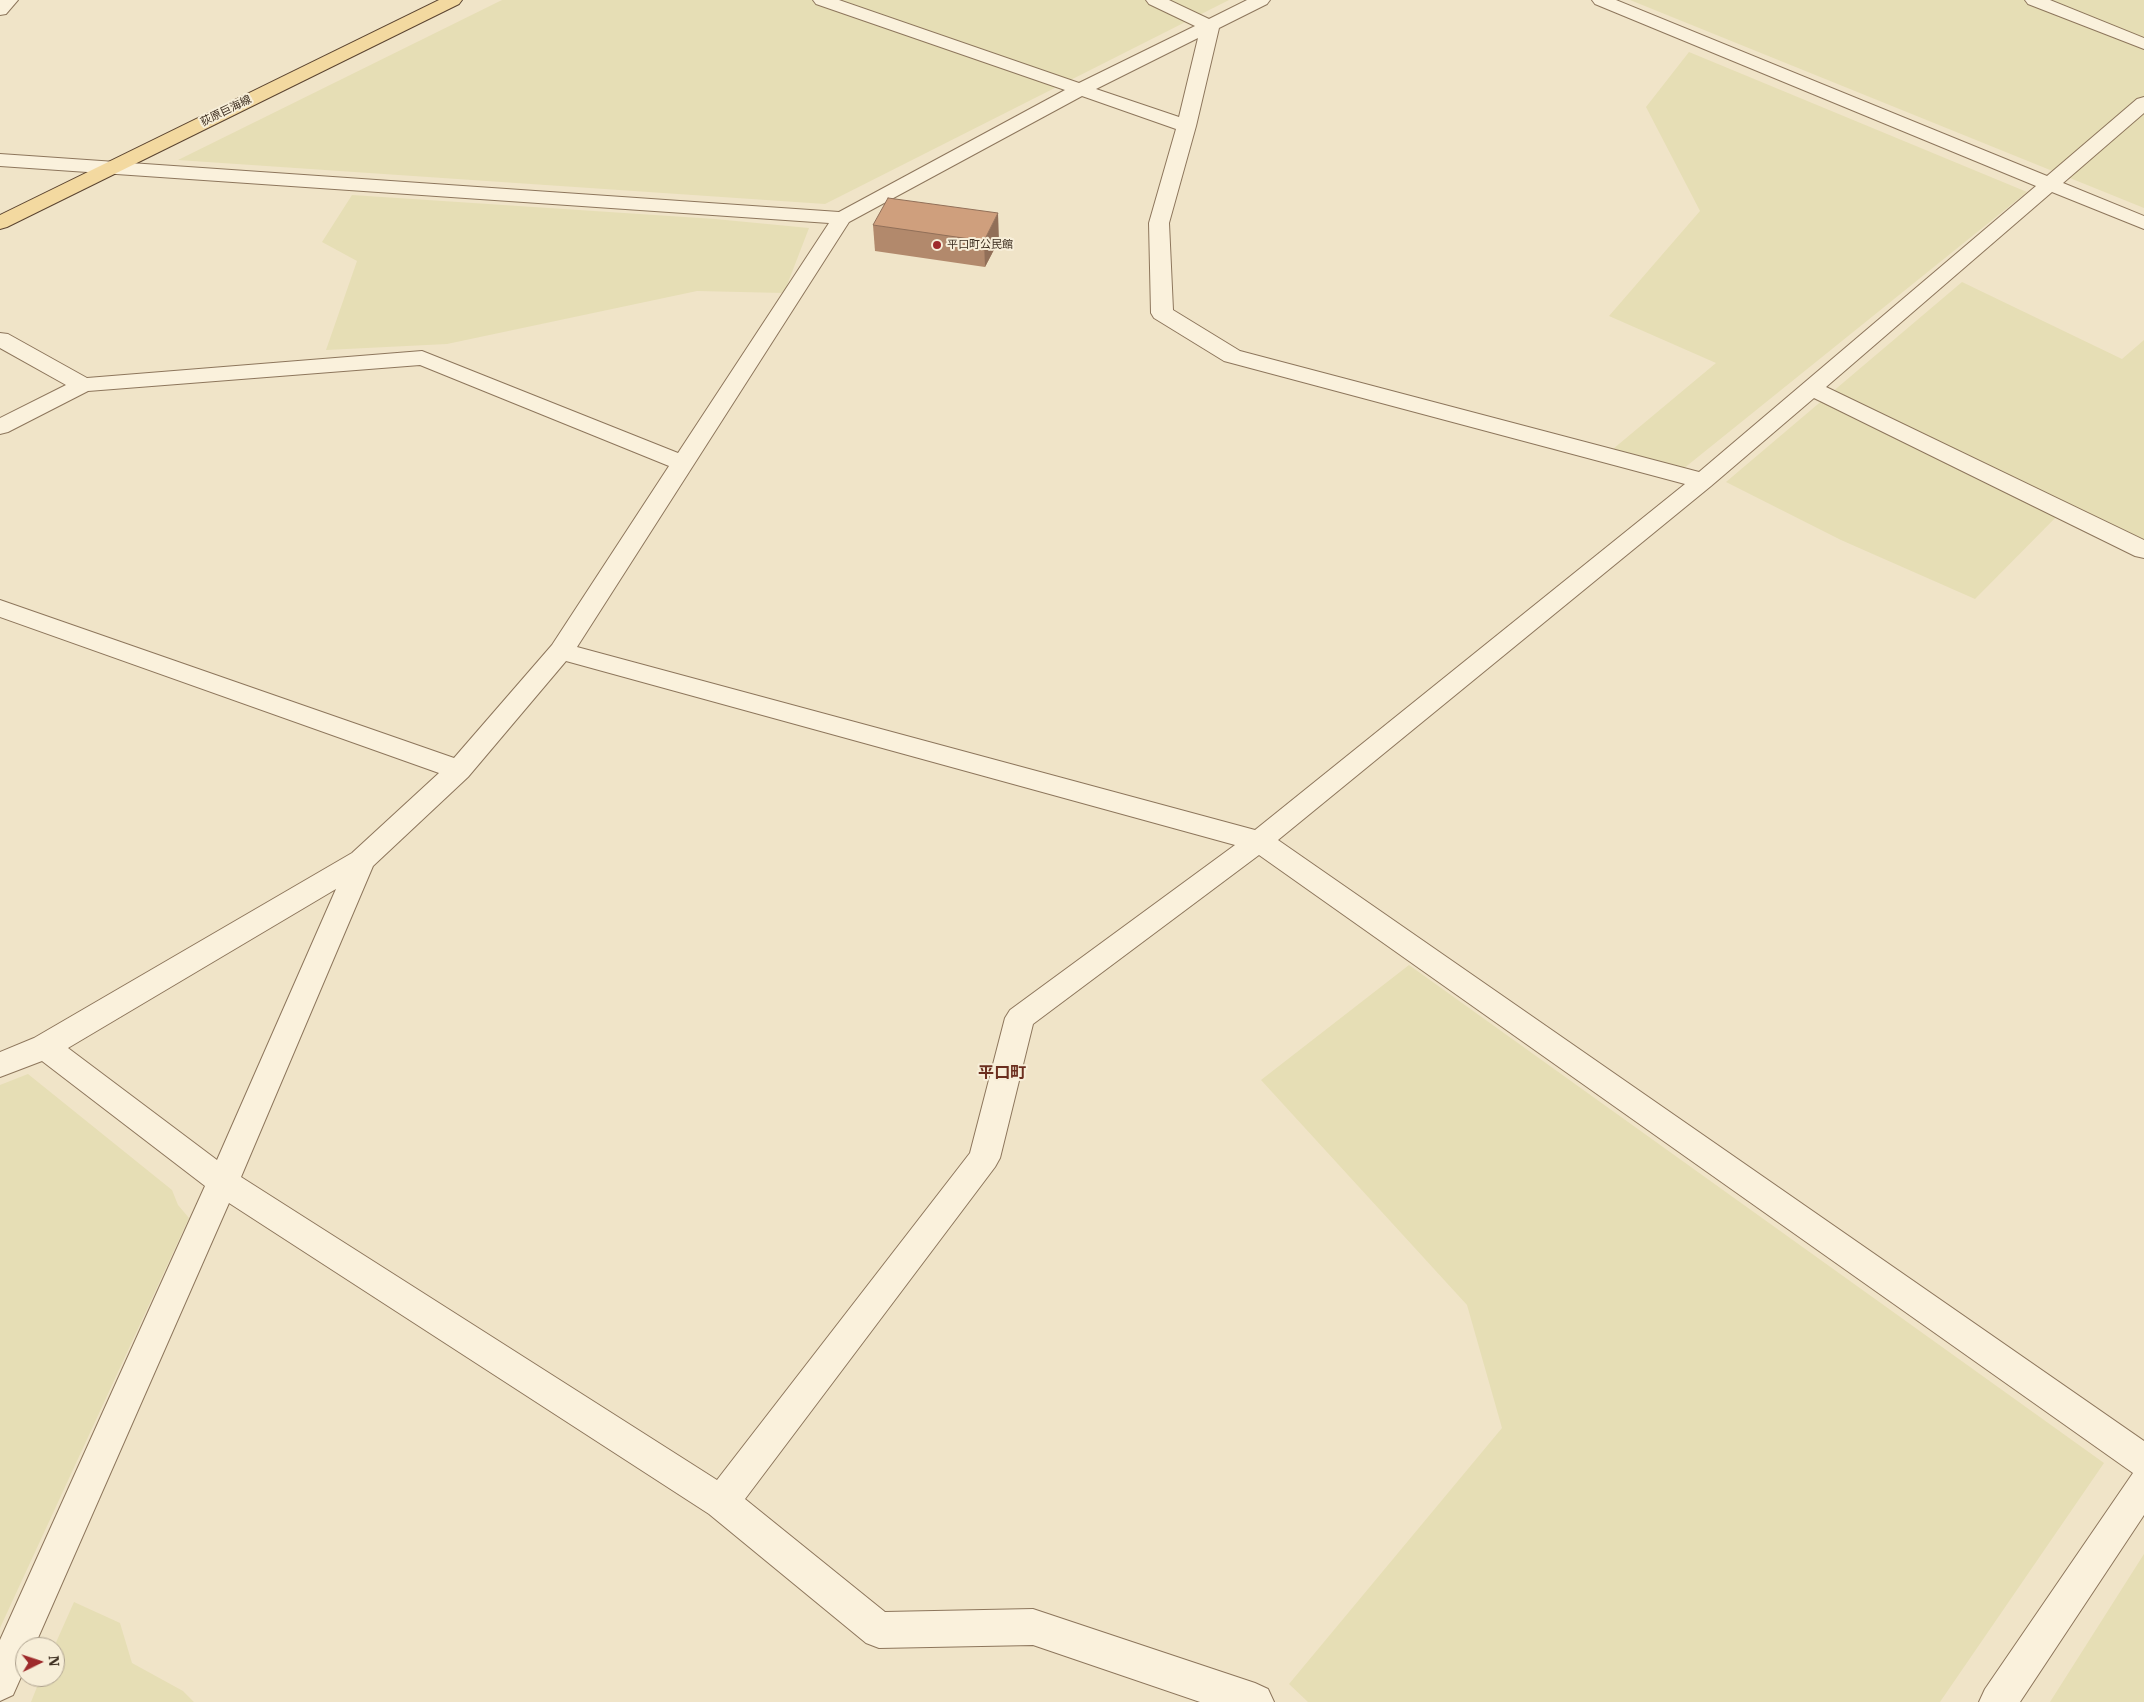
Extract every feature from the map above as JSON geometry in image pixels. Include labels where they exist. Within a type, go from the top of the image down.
[{"type":"main road","name":"荻原巨海線","points":[[0,223],[453,0]]},
{"type":"street","points":[[0,10],[9,0]]},
{"type":"street","points":[[822,0],[1186,126]]},
{"type":"street","points":[[1155,0],[1210,26]]},
{"type":"street","points":[[0,1065],[45,1048],[362,860],[459,770],[561,651],[842,218],[1079,90],[1261,0]]},
{"type":"street","points":[[1601,0],[2144,223]]},
{"type":"street","points":[[2034,0],[2144,44]]},
{"type":"street","points":[[1210,26],[1186,126],[1159,223],[1162,313],[1232,356],[1703,481]]},
{"type":"street","points":[[721,1502],[984,1158],[1020,1018],[1259,841],[1703,481],[2144,103]]},
{"type":"street","points":[[0,160],[842,218]]},
{"type":"street","points":[[0,339],[84,385]]},
{"type":"street","points":[[0,427],[84,385],[422,358],[683,463]]},
{"type":"street","points":[[1811,388],[2144,550]]},
{"type":"street","points":[[0,608],[459,770]]},
{"type":"street","points":[[561,651],[1259,841],[2144,1461]]},
{"type":"street","points":[[0,1682],[223,1182],[362,860]]},
{"type":"street","points":[[45,1048],[223,1182],[721,1502],[879,1630],[1033,1628],[1255,1702]]},
{"type":"street","points":[[1998,1702],[2144,1484]]},
{"type":"shaded area","points":[[502,0],[1229,0],[825,204],[178,160]]},
{"type":"shaded area","points":[[1630,0],[2144,0],[2144,208]]},
{"type":"shaded area","points":[[1689,52],[2027,192],[1683,469],[1613,449],[1716,363],[1609,316],[1700,211],[1646,107]]},
{"type":"shaded area","points":[[352,195],[715,219],[809,228],[784,293],[697,291],[447,344],[326,350],[357,261],[322,242]]},
{"type":"shaded area","points":[[1962,282],[2122,359],[2144,340],[2144,544],[2066,507],[1975,599],[1841,540],[1726,482]]},
{"type":"shaded area","points":[[1409,965],[2104,1463],[1940,1702],[1308,1702],[1289,1684],[1502,1428],[1467,1305],[1261,1080]]},
{"type":"shaded area","points":[[28,1074],[172,1190],[178,1205],[189,1218],[0,1628],[0,1085]]},
{"type":"shaded area","points":[[2144,1554],[2144,1702],[2050,1702]]},
{"type":"shaded area","points":[[74,1602],[120,1623],[132,1663],[183,1691],[194,1702],[31,1702],[37,1687],[65,1687],[65,1637],[58,1637]]},
{"type":"building","points":[[888,198],[998,213],[984,241],[873,225]]},
{"type":"place","name":"平口町公民館","points":[[937,245]]},
{"type":"district","name":"平口町","points":[[1002,1073]]}]
